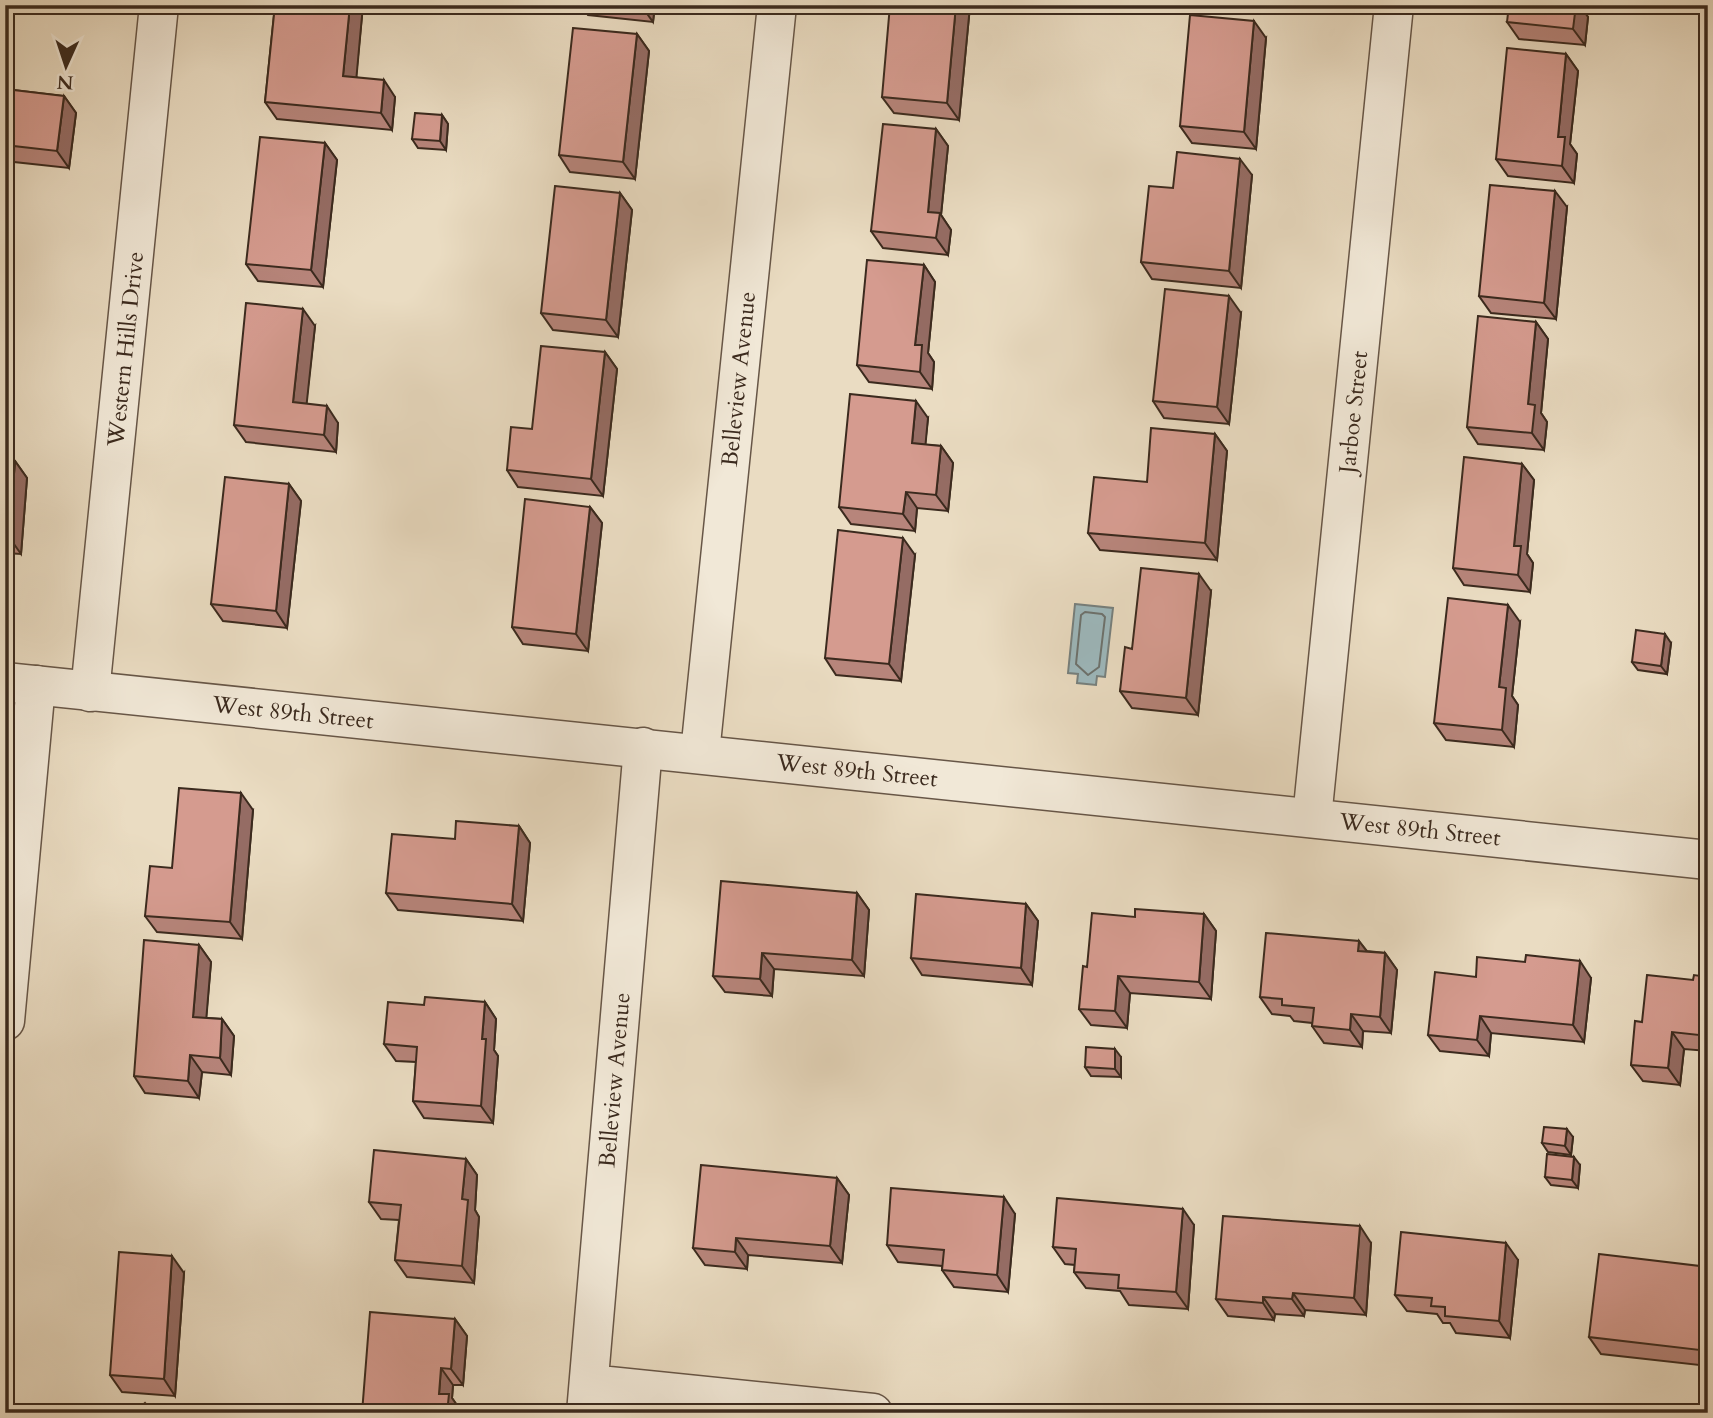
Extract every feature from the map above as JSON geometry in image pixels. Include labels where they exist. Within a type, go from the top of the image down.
[{"type":"street","name":"Western Hills Drive","points":[[90,692],[159,5]]},
{"type":"street","name":"Belleview Avenue","points":[[700,753],[777,5]]},
{"type":"street","name":"Jarboe Street","points":[[1312,818],[1394,5]]},
{"type":"street","name":"West 89th Street","points":[[21,684],[1708,860]]},
{"type":"street","points":[[5,1020],[21,684]]},
{"type":"street","name":"Belleview Avenue","points":[[588,1399],[643,747]]},
{"type":"street","points":[[588,1399],[873,1413]]},
{"type":"water","points":[[1075,604],[1113,608],[1105,677],[1097,676],[1096,685],[1077,683],[1078,674],[1068,673]]},
{"type":"building","points":[[275,5],[350,5],[343,76],[384,80],[381,113],[265,102]]},
{"type":"building","points":[[890,5],[956,5],[947,103],[882,97]]},
{"type":"building","points":[[1509,5],[1576,5],[1573,29],[1507,22]]},
{"type":"building","points":[[1190,15],[1254,21],[1244,132],[1180,126]]},
{"type":"building","points":[[573,28],[637,34],[623,162],[559,155]]},
{"type":"building","points":[[1507,48],[1566,54],[1558,137],[1565,137],[1562,166],[1496,159]]},
{"type":"building","points":[[5,89],[64,96],[57,151],[5,145]]},
{"type":"building","points":[[415,113],[442,115],[440,141],[412,139]]},
{"type":"building","points":[[883,124],[936,129],[928,212],[940,213],[936,238],[871,231]]},
{"type":"building","points":[[260,137],[325,143],[311,270],[246,264]]},
{"type":"building","points":[[1177,152],[1240,159],[1229,271],[1141,262],[1149,186],[1173,188]]},
{"type":"building","points":[[1490,185],[1555,191],[1544,303],[1479,296]]},
{"type":"building","points":[[555,186],[620,193],[606,320],[541,313]]},
{"type":"building","points":[[867,260],[924,265],[915,345],[922,345],[920,372],[857,365]]},
{"type":"building","points":[[1165,289],[1229,296],[1217,407],[1153,401]]},
{"type":"building","points":[[246,303],[303,309],[293,402],[327,406],[324,435],[234,425]]},
{"type":"building","points":[[1478,316],[1536,322],[1528,404],[1535,405],[1532,433],[1467,427]]},
{"type":"building","points":[[541,346],[605,352],[591,479],[507,470],[511,427],[532,429]]},
{"type":"building","points":[[850,394],[916,401],[912,443],[941,446],[936,495],[906,492],[903,514],[839,507]]},
{"type":"building","points":[[1151,428],[1215,434],[1205,543],[1088,533],[1094,477],[1147,482]]},
{"type":"building","points":[[1464,457],[1522,464],[1514,546],[1521,546],[1518,575],[1453,568]]},
{"type":"building","points":[[5,460],[15,461],[9,537],[5,537]]},
{"type":"building","points":[[225,477],[289,484],[276,611],[211,604]]},
{"type":"building","points":[[525,499],[590,507],[576,634],[512,627]]},
{"type":"building","points":[[838,530],[903,538],[889,664],[825,658]]},
{"type":"building","points":[[1141,568],[1199,574],[1186,698],[1120,691],[1125,647],[1132,649]]},
{"type":"building","points":[[1448,598],[1508,605],[1499,687],[1506,688],[1502,730],[1434,723]]},
{"type":"building","points":[[1636,630],[1665,634],[1661,666],[1632,662]]},
{"type":"building","points":[[179,788],[241,793],[230,922],[145,916],[150,866],[172,868]]},
{"type":"building","points":[[456,821],[519,826],[512,904],[386,893],[392,834],[455,839]]},
{"type":"building","points":[[721,881],[857,893],[852,960],[762,953],[760,979],[713,976]]},
{"type":"building","points":[[916,894],[1026,904],[1021,968],[911,958]]},
{"type":"building","points":[[1135,909],[1204,914],[1199,982],[1118,976],[1115,1011],[1079,1009],[1083,966],[1087,967],[1092,913],[1135,917]]},
{"type":"building","points":[[1266,933],[1359,941],[1358,951],[1385,953],[1380,1017],[1351,1014],[1350,1030],[1312,1026],[1314,1008],[1282,1005],[1282,999],[1260,997]]},
{"type":"building","points":[[144,940],[199,945],[193,1017],[222,1019],[220,1058],[190,1055],[188,1081],[134,1076]]},
{"type":"building","points":[[1526,955],[1580,961],[1573,1025],[1480,1016],[1477,1040],[1428,1035],[1435,972],[1476,977],[1477,957],[1525,962]]},
{"type":"building","points":[[1647,975],[1693,980],[1694,975],[1708,977],[1708,1036],[1672,1032],[1668,1068],[1631,1065],[1635,1021],[1642,1022]]},
{"type":"building","points":[[425,997],[485,1002],[482,1039],[486,1039],[481,1106],[413,1101],[417,1047],[384,1044],[388,1002],[424,1005]]},
{"type":"building","points":[[1086,1047],[1115,1049],[1115,1069],[1085,1067]]},
{"type":"building","points":[[1544,1127],[1567,1129],[1565,1146],[1542,1143]]},
{"type":"building","points":[[374,1150],[466,1159],[462,1199],[468,1200],[462,1266],[395,1260],[401,1205],[369,1202]]},
{"type":"building","points":[[1547,1154],[1574,1157],[1572,1180],[1545,1177]]},
{"type":"building","points":[[701,1165],[837,1178],[830,1246],[736,1238],[735,1252],[693,1248]]},
{"type":"building","points":[[891,1188],[1004,1197],[997,1275],[942,1270],[944,1250],[887,1245]]},
{"type":"building","points":[[1057,1198],[1183,1209],[1176,1292],[1118,1288],[1119,1275],[1074,1272],[1076,1249],[1053,1247]]},
{"type":"building","points":[[1223,1216],[1360,1226],[1354,1298],[1293,1293],[1292,1299],[1263,1297],[1263,1303],[1216,1299]]},
{"type":"building","points":[[1401,1232],[1506,1243],[1499,1321],[1445,1316],[1445,1307],[1431,1306],[1432,1298],[1395,1295]]},
{"type":"building","points":[[119,1252],[172,1256],[164,1379],[110,1375]]},
{"type":"building","points":[[1599,1254],[1708,1267],[1708,1351],[1589,1337]]},
{"type":"building","points":[[370,1312],[455,1319],[451,1369],[441,1368],[439,1394],[449,1394],[447,1413],[362,1413]]},
{"type":"building","points":[[145,1403],[154,1413],[134,1413]]}]
